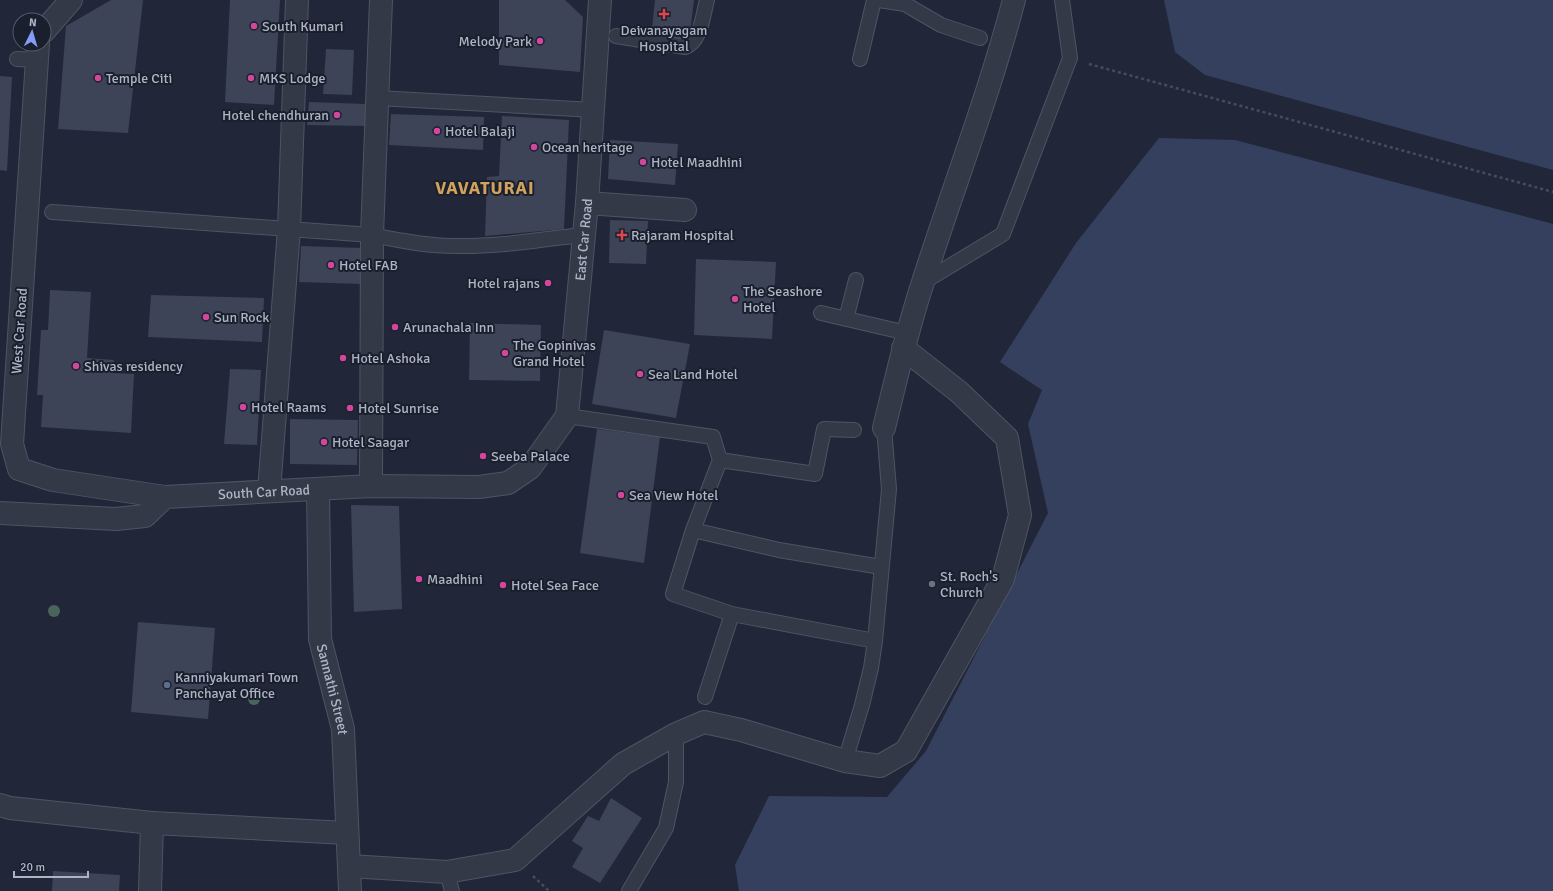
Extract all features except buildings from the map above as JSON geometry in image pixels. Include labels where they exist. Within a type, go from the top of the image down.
[{"type":"street","points":[[269,491],[289,229],[297,0]]},
{"type":"street","points":[[371,486],[372,235],[381,0]]},
{"type":"street","name":"East Car Road","points":[[567,416],[587,203],[600,0]]},
{"type":"street","points":[[884,428],[905,340],[922,283],[1002,42],[1014,0]]},
{"type":"street","points":[[52,22],[69,2]]},
{"type":"street","name":"West Car Road","points":[[31,54],[12,444],[19,469],[53,480],[164,497]]},
{"type":"street","points":[[587,203],[685,210]]},
{"type":"street","points":[[349,866],[450,882],[515,860],[623,764],[676,734],[704,722],[741,730],[845,761],[880,766],[906,751],[1004,579],[1020,515],[1007,438],[905,340]]},
{"type":"street","name":"South Car Road","points":[[164,497],[371,486],[479,487],[508,483],[530,468],[567,416]]},
{"type":"street","name":"Sannathi Street","points":[[318,488],[320,639],[343,729],[350,891]]},
{"type":"street","points":[[0,513],[116,520],[145,516],[164,497]]},
{"type":"street","points":[[3,809],[152,823],[347,833]]},
{"type":"street","points":[[150,891],[152,823]]},
{"type":"lane","points":[[616,36],[686,47],[690,46],[694,43],[697,36],[707,0]]},
{"type":"lane","points":[[860,59],[874,0]]},
{"type":"lane","points":[[879,0],[905,4],[942,25],[980,38]]},
{"type":"lane","points":[[922,283],[1003,234],[1070,58],[1062,0]]},
{"type":"lane","points":[[377,98],[594,110]]},
{"type":"lane","points":[[52,212],[372,235],[412,243],[456,246],[476,246],[583,234]]},
{"type":"lane","points":[[846,318],[856,280]]},
{"type":"lane","points":[[821,314],[846,318],[905,340]]},
{"type":"lane","points":[[567,416],[713,437],[720,460],[693,530],[673,594],[732,614],[874,641]]},
{"type":"lane","points":[[845,761],[862,705],[871,668],[889,489],[884,428]]},
{"type":"lane","points":[[720,460],[815,474],[824,430],[854,430]]},
{"type":"lane","points":[[693,530],[779,550],[881,567]]},
{"type":"lane","points":[[704,698],[732,614]]},
{"type":"lane","points":[[629,891],[666,828],[676,782],[676,734]]},
{"type":"path","points":[[1070,58],[1553,192]]},
{"type":"water","points":[[1164,0],[1553,0],[1553,170],[1205,75],[1175,52]]},
{"type":"water","points":[[1159,138],[1235,140],[1553,224],[1553,891],[739,891],[735,865],[769,796],[887,797],[926,751],[1048,513],[1028,424],[1042,390],[1000,362],[1076,243]]},
{"type":"place","name":"Deivanayagam Hospital","points":[[664,14]]},
{"type":"place","name":"South Kumari","points":[[254,26]]},
{"type":"place","name":"Melody Park","points":[[540,41]]},
{"type":"place","name":"Temple Citi","points":[[98,78]]},
{"type":"place","name":"MKS Lodge","points":[[251,78]]},
{"type":"place","name":"Hotel chendhuran","points":[[337,115]]},
{"type":"place","name":"Hotel Balaji","points":[[437,131]]},
{"type":"place","name":"Ocean heritage","points":[[534,147]]},
{"type":"place","name":"Hotel Maadhini","points":[[643,162]]},
{"type":"place","name":"Rajaram Hospital","points":[[622,235]]},
{"type":"place","name":"Hotel FAB","points":[[331,265]]},
{"type":"place","name":"Hotel rajans","points":[[548,283]]},
{"type":"place","name":"The Seashore Hotel","points":[[735,299]]},
{"type":"place","name":"Sun Rock","points":[[206,317]]},
{"type":"place","name":"Arunachala Inn","points":[[395,327]]},
{"type":"place","name":"The Gopinivas Grand Hotel","points":[[505,353]]},
{"type":"place","name":"Hotel Ashoka","points":[[343,358]]},
{"type":"place","name":"Shivas residency","points":[[76,366]]},
{"type":"place","name":"Sea Land Hotel","points":[[640,374]]},
{"type":"place","name":"Hotel Raams","points":[[243,407]]},
{"type":"place","name":"Hotel Sunrise","points":[[350,408]]},
{"type":"place","name":"Hotel Saagar","points":[[324,442]]},
{"type":"place","name":"Seeba Palace","points":[[483,456]]},
{"type":"place","name":"Sea View Hotel","points":[[621,495]]},
{"type":"place","name":"Maadhini","points":[[419,579]]},
{"type":"place","name":"St. Roch's Church","points":[[932,584]]},
{"type":"place","name":"Hotel Sea Face","points":[[503,585]]},
{"type":"place","name":"Kanniyakumari Town Panchayat Office","points":[[167,685]]},
{"type":"district","name":"VAVATURAI","points":[[485,188]]}]
